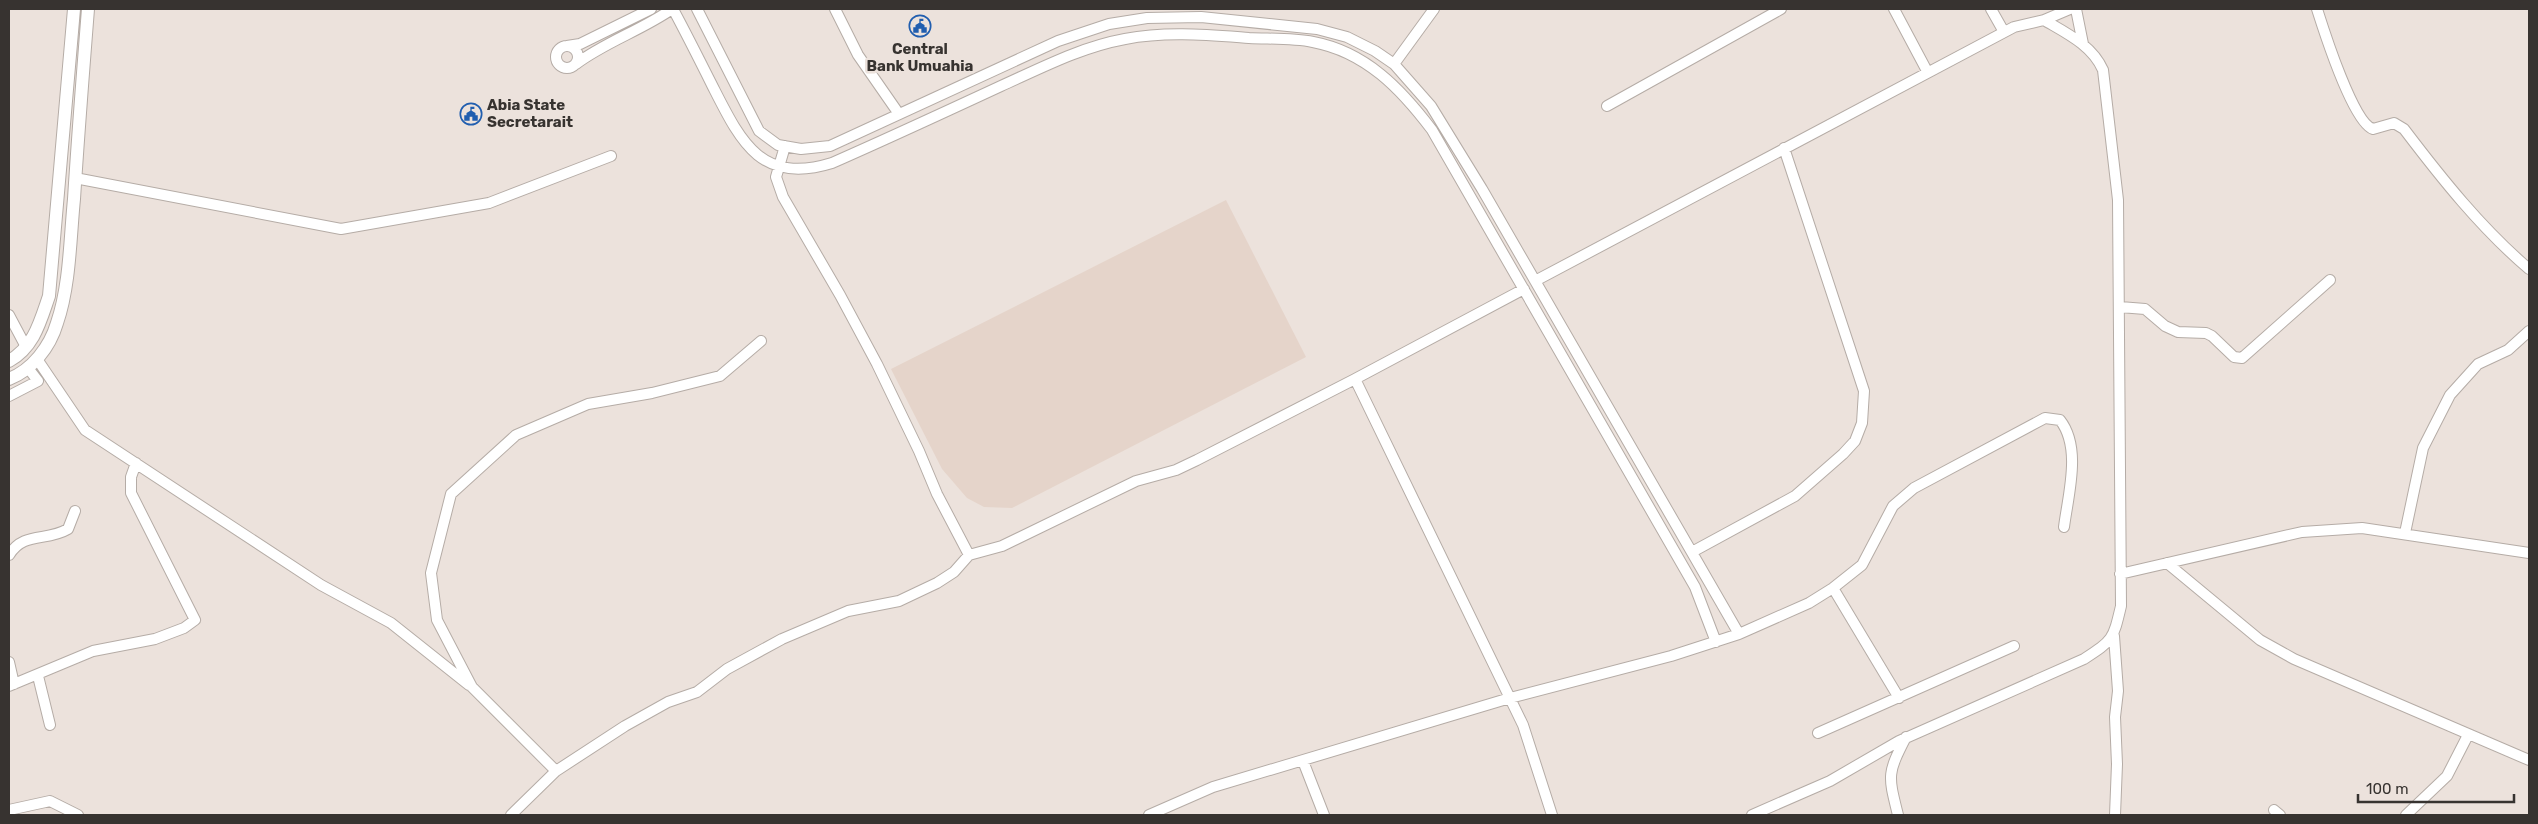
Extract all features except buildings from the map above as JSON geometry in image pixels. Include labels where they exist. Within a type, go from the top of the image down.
[{"type":"street","points":[[9,361],[19,356],[37,333],[49,296],[74,9]]},
{"type":"street","points":[[9,379],[32,363],[57,325],[64,298],[88,9]]},
{"type":"street","points":[[651,9],[580,44],[567,46],[558,51],[558,61],[566,67],[576,64],[588,55],[673,9],[734,130],[748,149],[779,166],[811,169],[832,163],[1088,48],[1124,39],[1149,36],[1200,35],[1314,42],[1340,50],[1366,63],[1383,75],[1432,130],[1695,587],[1716,642]]},
{"type":"street","points":[[697,9],[759,131],[778,145],[801,149],[830,146],[1058,41],[1109,24],[1147,18],[1216,19],[1317,29],[1347,37],[1376,51],[1394,64],[1432,106],[1478,181],[1739,634]]},
{"type":"street","points":[[835,9],[858,55],[899,114]]},
{"type":"street","points":[[1212,9],[1216,19]]},
{"type":"street","points":[[1394,64],[1434,9]]},
{"type":"street","points":[[1607,106],[1781,9]]},
{"type":"street","points":[[1894,9],[1927,71]]},
{"type":"street","points":[[1991,9],[2004,32]]},
{"type":"street","points":[[1535,281],[1927,71],[2014,27],[2044,20],[2070,9]]},
{"type":"street","points":[[2076,9],[2083,44]]},
{"type":"street","points":[[2317,9],[2333,57],[2362,122],[2374,129],[2394,123],[2404,129],[2450,189],[2507,250],[2529,269]]},
{"type":"street","points":[[2044,20],[2083,44],[2099,62],[2102,70],[2118,200],[2121,606],[2114,636],[2118,691],[2115,717],[2117,764],[2115,815]]},
{"type":"street","points":[[567,46],[573,48],[578,53],[576,64]]},
{"type":"street","points":[[785,146],[776,177],[783,197],[840,295],[877,364],[919,451],[937,494],[969,556]]},
{"type":"street","points":[[1692,552],[1795,496],[1855,441],[1862,423],[1864,391],[1784,148]]},
{"type":"street","points":[[75,178],[341,229],[489,203],[611,156]]},
{"type":"street","points":[[1465,188],[1478,181]]},
{"type":"street","points":[[2120,307],[2145,309],[2165,326],[2178,332],[2206,333],[2212,336],[2234,357],[2242,358],[2330,280]]},
{"type":"street","points":[[512,815],[556,771],[625,726],[668,702],[696,692],[727,669],[782,639],[848,611],[899,601],[937,583],[954,572],[969,556],[1002,546],[1136,481],[1176,470],[1197,460],[1524,289]]},
{"type":"street","points":[[9,315],[26,347]]},
{"type":"street","points":[[2405,533],[2423,448],[2450,396],[2478,364],[2508,350],[2529,331]]},
{"type":"street","points":[[472,687],[437,620],[431,573],[452,494],[516,435],[588,404],[652,393],[720,376],[761,341]]},
{"type":"street","points":[[9,396],[38,381],[32,363]]},
{"type":"street","points":[[32,363],[85,430],[321,585],[391,623],[472,687],[556,771]]},
{"type":"street","points":[[1355,379],[1523,725],[1552,815]]},
{"type":"street","points":[[1149,815],[1213,787],[1510,698],[1716,642],[1739,634],[1809,602],[1833,588],[1862,565],[1893,506],[1907,494],[2045,418],[2060,420],[2067,430],[2072,465],[2064,527]]},
{"type":"street","points":[[1624,463],[1636,456]]},
{"type":"street","points":[[9,662],[12,685],[38,676],[58,664],[93,651],[155,639],[184,628],[195,620],[131,493],[131,477],[136,464]]},
{"type":"street","points":[[9,555],[15,546],[24,540],[56,534],[68,529],[75,511]]},
{"type":"street","points":[[2120,574],[2302,532],[2362,528],[2405,533],[2529,554]]},
{"type":"street","points":[[2167,563],[2260,640],[2294,659],[2529,760]]},
{"type":"street","points":[[1833,588],[1899,698]]},
{"type":"street","points":[[1752,815],[1830,781],[1906,737],[2084,659],[2105,645],[2114,636]]},
{"type":"street","points":[[1818,733],[2014,646]]},
{"type":"street","points":[[38,676],[50,725]]},
{"type":"street","points":[[2406,815],[2447,776],[2468,735]]},
{"type":"street","points":[[1898,815],[1890,782],[1892,765],[1906,737]]},
{"type":"street","points":[[1303,760],[1324,815]]},
{"type":"street","points":[[9,810],[50,801],[78,815]]},
{"type":"shaded area","points":[[1226,200],[1306,357],[1012,508],[984,507],[967,498],[942,469],[891,369]]},
{"type":"place","name":"Central Bank Umuahia","points":[[920,26]]},
{"type":"place","name":"Abia State Secretarait","points":[[471,114]]}]
